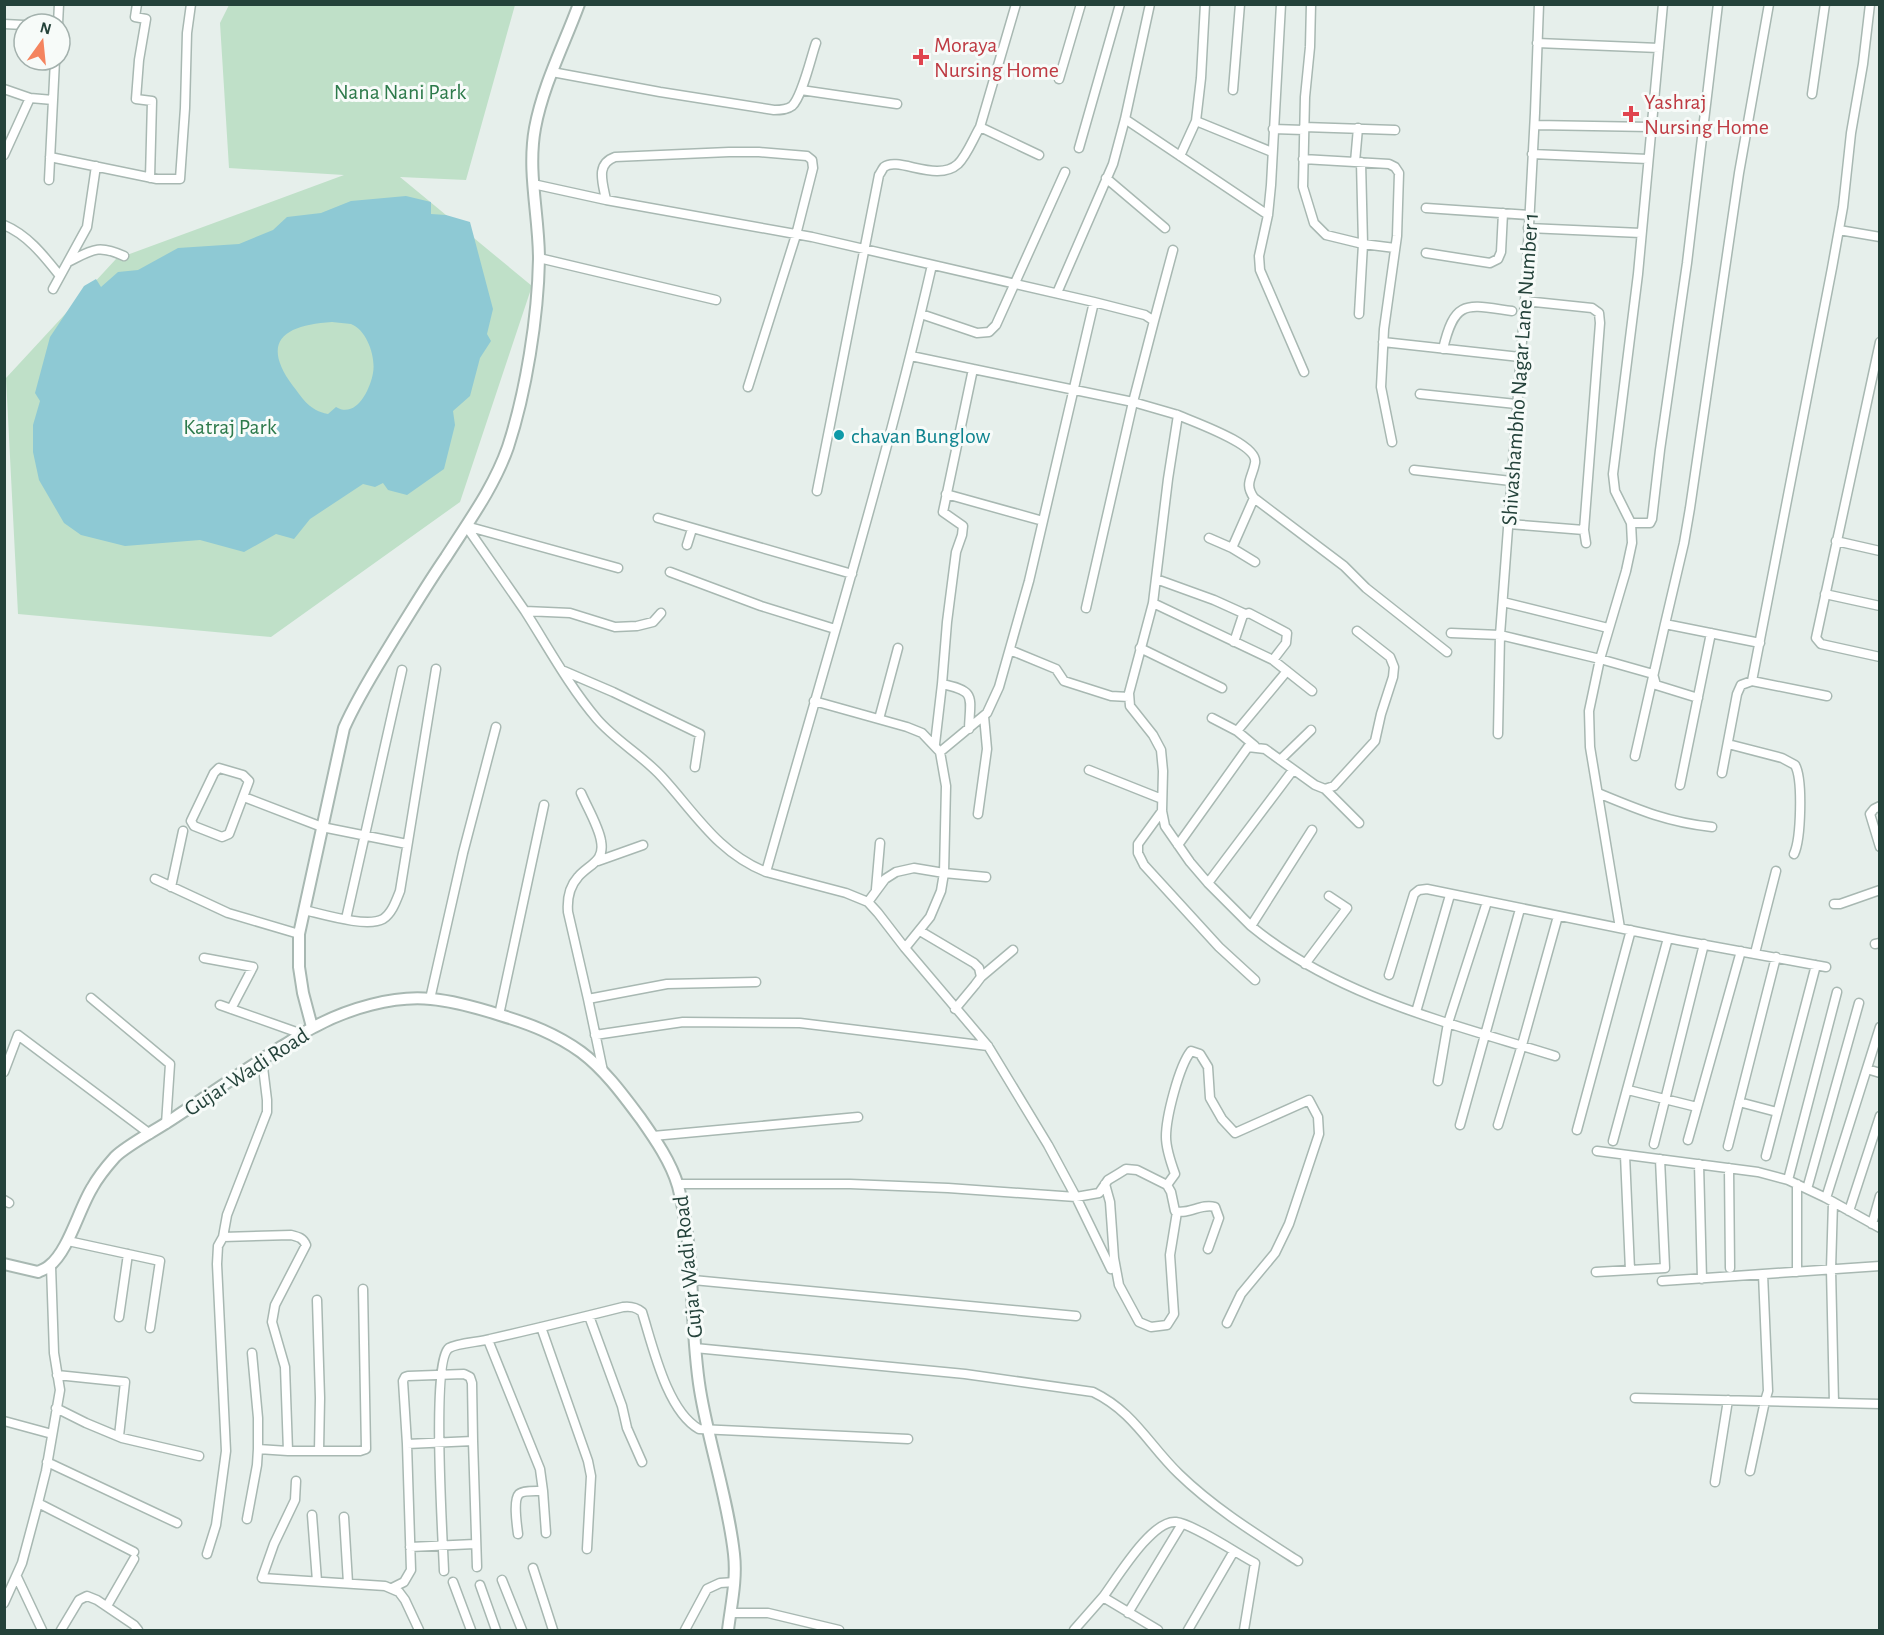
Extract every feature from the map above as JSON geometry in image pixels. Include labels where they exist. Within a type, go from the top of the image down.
[{"type":"street","points":[[137,4],[135,17],[146,19],[139,60],[136,99],[152,101],[150,178]]},
{"type":"street","points":[[50,157],[150,178],[180,179],[187,33],[191,4]]},
{"type":"street","points":[[312,1027],[299,967],[299,934],[344,728],[357,699],[485,499],[508,446],[532,344],[539,258],[533,184],[535,128],[552,72],[579,4]]},
{"type":"street","points":[[817,491],[879,175],[884,168],[891,165],[945,171],[956,165],[963,157],[980,127],[1016,4]]},
{"type":"street","points":[[1059,79],[1081,4]]},
{"type":"street","points":[[1079,148],[1120,4]]},
{"type":"street","points":[[1057,293],[1113,164],[1150,4]]},
{"type":"street","points":[[1180,156],[1196,121],[1205,4]]},
{"type":"street","points":[[1233,90],[1240,4]]},
{"type":"street","points":[[1281,4],[1268,215],[1260,250],[1260,270],[1263,282],[1304,372]]},
{"type":"street","points":[[1311,4],[1305,97],[1303,187],[1314,223],[1326,235],[1363,244],[1395,248]]},
{"type":"street","name":"Shivashambho Nagar Lane Number 1","points":[[1498,734],[1500,635],[1525,301],[1539,4]]},
{"type":"street","points":[[1620,928],[1590,747],[1589,711],[1600,659],[1632,543],[1632,523],[1615,491],[1613,474],[1641,233],[1664,4]]},
{"type":"street","points":[[1632,523],[1650,523],[1652,519],[1687,263],[1718,4]]},
{"type":"street","points":[[1635,756],[1686,531],[1739,173],[1768,4]]},
{"type":"street","points":[[1812,94],[1825,4]]},
{"type":"street","points":[[1752,681],[1839,230],[1870,4]]},
{"type":"street","points":[[1537,42],[1659,48]]},
{"type":"street","points":[[552,72],[660,92],[785,110],[792,105],[801,90],[816,43]]},
{"type":"street","points":[[49,180],[54,72]]},
{"type":"street","points":[[4,89],[30,98],[53,100]]},
{"type":"street","points":[[801,90],[897,104]]},
{"type":"street","points":[[4,155],[30,98]]},
{"type":"street","points":[[1125,119],[1268,215]]},
{"type":"street","points":[[1196,121],[1272,152]]},
{"type":"street","points":[[1534,125],[1651,127]]},
{"type":"street","points":[[980,127],[1039,155]]},
{"type":"street","points":[[1358,128],[1363,244],[1359,314]]},
{"type":"street","points":[[1274,129],[1395,130]]},
{"type":"street","points":[[606,200],[601,171],[607,160],[615,157],[759,152],[807,156],[812,160],[813,168],[796,235],[748,387]]},
{"type":"street","points":[[1533,154],[1648,159]]},
{"type":"street","points":[[1304,159],[1389,164],[1395,167],[1399,174],[1395,248],[1383,342],[1381,387],[1392,442]]},
{"type":"street","points":[[53,289],[87,227],[96,166]]},
{"type":"street","points":[[921,314],[977,333],[988,332],[996,325],[1065,172]]},
{"type":"street","points":[[1106,178],[1165,228]]},
{"type":"street","points":[[533,184],[864,249],[1094,302],[1145,315],[1154,321]]},
{"type":"street","points":[[1426,208],[1528,215]]},
{"type":"street","points":[[1426,253],[1490,263],[1498,259],[1501,252],[1503,213]]},
{"type":"street","points":[[4,225],[18,230],[60,276]]},
{"type":"street","points":[[1528,228],[1641,233]]},
{"type":"street","points":[[1839,230],[1880,237]]},
{"type":"street","points":[[68,262],[92,250],[108,248],[124,256]]},
{"type":"street","points":[[1086,608],[1133,402],[1173,250]]},
{"type":"street","points":[[539,258],[716,300]]},
{"type":"street","points":[[766,872],[852,574],[911,356],[932,265]]},
{"type":"street","points":[[1525,301],[1592,308],[1599,313],[1584,530],[1586,543]]},
{"type":"street","points":[[938,748],[969,729],[984,716],[994,701],[999,687],[1043,521],[1094,302]]},
{"type":"street","points":[[1443,348],[1451,321],[1463,308],[1472,306],[1512,311]]},
{"type":"street","points":[[1383,342],[1520,357]]},
{"type":"street","points":[[1880,342],[1817,633],[1818,642],[1880,657]]},
{"type":"street","points":[[911,356],[1133,402],[1178,415],[1230,437],[1252,451],[1256,457],[1248,483],[1249,491],[1254,498],[1344,566],[1366,588],[1448,652]]},
{"type":"street","points":[[905,948],[920,931],[936,905],[944,873],[946,786],[938,748],[946,622],[956,552],[963,526],[943,512],[973,369]]},
{"type":"street","points":[[1419,393],[1516,404]]},
{"type":"street","points":[[1178,415],[1153,603],[1133,674],[1129,697],[1130,706],[1153,735],[1161,750],[1162,811],[1165,826],[1208,883],[1251,926],[1273,945],[1305,964],[1338,981],[1416,1012],[1555,1056]]},
{"type":"street","points":[[1414,470],[1511,481]]},
{"type":"street","points":[[946,494],[1043,521]]},
{"type":"street","points":[[1232,548],[1254,498]]},
{"type":"street","points":[[658,518],[852,574]]},
{"type":"street","points":[[1509,524],[1584,530]]},
{"type":"street","points":[[466,526],[618,568]]},
{"type":"street","points":[[466,526],[598,720],[649,762],[713,837],[749,866],[846,893],[868,902],[988,1046],[1048,1145],[1111,1269]]},
{"type":"street","points":[[687,545],[692,529]]},
{"type":"street","points":[[1209,538],[1255,562]]},
{"type":"street","points":[[1836,541],[1880,551]]},
{"type":"street","points":[[670,572],[761,606],[835,629]]},
{"type":"street","points":[[1156,579],[1245,614],[1249,613],[1287,633],[1286,643],[1273,660]]},
{"type":"street","points":[[1825,594],[1880,606]]},
{"type":"street","points":[[1503,602],[1608,628]]},
{"type":"street","points":[[1153,603],[1273,660],[1312,691]]},
{"type":"street","points":[[525,611],[570,613],[615,627],[637,626],[653,622],[662,613]]},
{"type":"street","points":[[1234,642],[1241,619],[1245,614]]},
{"type":"street","points":[[1665,624],[1760,643]]},
{"type":"street","points":[[1325,789],[1334,786],[1375,741],[1393,677],[1394,667],[1390,657],[1357,631]]},
{"type":"street","points":[[1451,633],[1500,635],[1653,674]]},
{"type":"street","points":[[1680,785],[1711,633]]},
{"type":"street","points":[[879,719],[898,648]]},
{"type":"street","points":[[1140,648],[1222,688]]},
{"type":"street","points":[[1010,650],[1056,669],[1064,681],[1112,696],[1129,697]]},
{"type":"street","points":[[304,910],[369,922],[381,920],[395,904],[436,669]]},
{"type":"street","points":[[346,919],[402,670]]},
{"type":"street","points":[[564,671],[700,734],[695,767]]},
{"type":"street","points":[[1237,731],[1287,671]]},
{"type":"street","points":[[1653,674],[1656,685],[1698,698]]},
{"type":"street","points":[[1722,773],[1739,689],[1745,682],[1752,681],[1827,696]]},
{"type":"street","points":[[942,684],[965,690],[969,695],[969,729]]},
{"type":"street","points":[[814,700],[922,733],[938,748]]},
{"type":"street","points":[[978,814],[987,749],[984,716]]},
{"type":"street","points":[[1212,718],[1237,731],[1315,785],[1325,789],[1359,823]]},
{"type":"street","points":[[430,999],[463,853],[496,727]]},
{"type":"street","points":[[1280,760],[1311,730]]},
{"type":"street","points":[[1728,744],[1782,758],[1795,765],[1798,770],[1799,819],[1797,846],[1794,854]]},
{"type":"street","points":[[1178,845],[1248,747],[1256,746]]},
{"type":"street","points":[[219,768],[248,778],[249,783],[244,797],[225,837],[192,824],[192,817],[214,773],[219,768]]},
{"type":"street","points":[[1089,770],[1162,799]]},
{"type":"street","points":[[1208,883],[1293,770]]},
{"type":"street","points":[[581,793],[601,839],[601,854],[598,861]]},
{"type":"street","points":[[1598,793],[1650,815],[1671,821],[1712,827]]},
{"type":"street","points":[[244,797],[322,827],[407,844]]},
{"type":"street","points":[[499,1015],[544,805]]},
{"type":"street","points":[[1880,806],[1870,814],[1880,847]]},
{"type":"street","points":[[1162,811],[1138,844],[1138,853],[1144,865],[1219,947],[1256,980]]},
{"type":"street","points":[[1251,926],[1312,830]]},
{"type":"street","points":[[171,887],[183,831]]},
{"type":"street","points":[[876,890],[880,843]]},
{"type":"street","points":[[603,1072],[573,939],[567,900],[576,879],[598,861],[643,845]]},
{"type":"street","points":[[868,902],[885,879],[896,872],[914,868],[986,877]]},
{"type":"street","points":[[1755,953],[1776,870]]},
{"type":"street","points":[[155,879],[228,913],[299,934]]},
{"type":"street","points":[[1389,975],[1414,894],[1419,890],[1427,889],[1668,938],[1826,967]]},
{"type":"street","points":[[1834,903],[1840,904],[1880,890]]},
{"type":"street","points":[[1416,1012],[1450,895]]},
{"type":"street","points":[[1305,964],[1347,908],[1329,896]]},
{"type":"street","points":[[1438,1080],[1448,1023],[1487,902]]},
{"type":"street","points":[[1460,1125],[1520,909]]},
{"type":"street","points":[[1498,1125],[1557,916]]},
{"type":"street","points":[[1577,1130],[1631,930]]},
{"type":"street","points":[[920,931],[975,963],[981,977]]},
{"type":"street","points":[[1613,1141],[1668,938]]},
{"type":"street","points":[[1654,1144],[1704,944]]},
{"type":"street","points":[[955,1009],[981,977],[1013,950]]},
{"type":"street","points":[[1688,1140],[1741,951]]},
{"type":"street","points":[[1728,1146],[1776,957]]},
{"type":"street","points":[[204,958],[253,968],[231,1008]]},
{"type":"street","points":[[1766,1155],[1816,965]]},
{"type":"street","points":[[588,999],[667,984],[756,982]]},
{"type":"street","points":[[1797,1272],[1792,1182],[1837,992]]},
{"type":"street","points":[[91,998],[170,1064],[166,1124]]},
{"type":"street","name":"Gujar Wadi Road","points":[[51,1266],[68,1240],[92,1188],[118,1154],[312,1027],[367,1005],[404,999],[430,999],[473,1007],[535,1025],[557,1036],[584,1054],[625,1097],[653,1136],[677,1184],[685,1220],[693,1280],[700,1392],[735,1556],[735,1582],[728,1630]]},
{"type":"street","points":[[1807,1188],[1859,1003]]},
{"type":"street","points":[[220,1005],[302,1034]]},
{"type":"street","points":[[595,1035],[683,1022],[800,1023],[988,1046]]},
{"type":"street","points":[[1834,1403],[1830,1200],[1866,1069],[1880,1028]]},
{"type":"street","points":[[4,1072],[18,1035],[150,1134]]},
{"type":"street","points":[[1167,1185],[1175,1174],[1166,1137],[1171,1104],[1185,1059],[1191,1051],[1200,1054],[1208,1068],[1210,1098],[1222,1119],[1235,1133],[1309,1100],[1313,1106],[1318,1117],[1319,1134],[1289,1224],[1275,1253],[1241,1294],[1227,1323]]},
{"type":"street","points":[[207,1554],[216,1526],[226,1451],[218,1246],[223,1237],[227,1215],[267,1112],[262,1059]]},
{"type":"street","points":[[1866,1069],[1880,1073]]},
{"type":"street","points":[[1628,1090],[1697,1107]]},
{"type":"street","points":[[1739,1102],[1777,1112]]},
{"type":"street","points":[[1849,1211],[1880,1116]]},
{"type":"street","points":[[653,1136],[858,1117]]},
{"type":"street","points":[[1597,1151],[1758,1172],[1807,1188],[1876,1226],[1880,1196]]},
{"type":"street","points":[[1625,1155],[1630,1270]]},
{"type":"street","points":[[1596,1272],[1665,1268],[1660,1159]]},
{"type":"street","points":[[1699,1164],[1702,1279]]},
{"type":"street","points":[[1729,1168],[1730,1268]]},
{"type":"street","points":[[677,1184],[861,1185],[948,1188],[1076,1197],[1099,1193],[1105,1184],[1108,1180],[1125,1169],[1137,1170],[1167,1185],[1177,1212],[1170,1254],[1174,1314],[1167,1325],[1151,1328],[1139,1322],[1119,1285],[1114,1258],[1110,1202],[1105,1184]]},
{"type":"street","points":[[1177,1212],[1182,1213],[1207,1206],[1215,1208],[1219,1218],[1209,1249]]},
{"type":"street","points":[[223,1237],[291,1235],[304,1240],[306,1245],[275,1305],[272,1322],[285,1367],[288,1451]]},
{"type":"street","points":[[68,1240],[160,1261],[150,1328]]},
{"type":"street","points":[[119,1317],[128,1254]]},
{"type":"street","points":[[4,1264],[38,1272],[51,1266],[54,1353],[60,1390],[38,1503],[17,1577],[4,1604]]},
{"type":"street","points":[[1662,1281],[1880,1266]]},
{"type":"street","points":[[1750,1471],[1768,1391],[1763,1274]]},
{"type":"street","points":[[693,1280],[1076,1316]]},
{"type":"street","points":[[258,1449],[364,1451],[367,1447],[363,1289]]},
{"type":"street","points":[[317,1300],[319,1451]]},
{"type":"street","points":[[444,1571],[440,1443],[441,1375],[445,1353],[450,1347],[623,1307],[638,1308],[642,1312],[658,1363],[677,1408],[693,1425],[708,1430],[908,1439]]},
{"type":"street","points":[[589,1316],[622,1406],[627,1428],[642,1461]]},
{"type":"street","points":[[541,1327],[588,1461],[591,1476],[587,1549]]},
{"type":"street","points":[[488,1340],[540,1469],[546,1533]]},
{"type":"street","points":[[696,1348],[965,1374],[1093,1392],[1108,1399],[1125,1412],[1177,1473],[1203,1496],[1298,1561]]},
{"type":"street","points":[[248,1519],[258,1449],[258,1418],[252,1353]]},
{"type":"street","points":[[392,1588],[404,1582],[409,1575],[405,1377],[464,1374],[470,1377],[477,1567]]},
{"type":"street","points":[[57,1375],[126,1382],[119,1436]]},
{"type":"street","points":[[1635,1398],[1880,1404]]},
{"type":"street","points":[[1715,1482],[1728,1400]]},
{"type":"street","points":[[56,1408],[119,1436],[199,1456]]},
{"type":"street","points":[[4,1421],[52,1434]]},
{"type":"street","points":[[407,1444],[473,1441]]},
{"type":"street","points":[[47,1462],[177,1523]]},
{"type":"street","points":[[296,1481],[295,1500],[274,1544],[262,1578],[392,1588],[399,1592],[405,1600],[419,1630]]},
{"type":"street","points":[[518,1534],[517,1496],[521,1493],[543,1491]]},
{"type":"street","points":[[38,1503],[134,1556],[107,1606]]},
{"type":"street","points":[[312,1515],[317,1581]]},
{"type":"street","points":[[344,1517],[348,1583]]},
{"type":"street","points":[[1074,1630],[1103,1598],[1143,1542],[1152,1533],[1170,1522],[1177,1522],[1255,1563],[1244,1630]]},
{"type":"street","points":[[1128,1613],[1182,1524]]},
{"type":"street","points":[[410,1547],[475,1544]]},
{"type":"street","points":[[1188,1630],[1233,1551]]},
{"type":"street","points":[[533,1568],[553,1630]]},
{"type":"street","points":[[17,1577],[42,1630]]},
{"type":"street","points":[[502,1580],[522,1630]]},
{"type":"street","points":[[453,1582],[471,1630]]},
{"type":"street","points":[[685,1630],[707,1589],[720,1583],[735,1582]]},
{"type":"street","points":[[480,1585],[496,1630]]},
{"type":"street","points":[[61,1630],[79,1600],[87,1596],[107,1606],[134,1624],[138,1630]]},
{"type":"street","points":[[1103,1598],[1158,1630]]},
{"type":"street","points":[[730,1613],[768,1613],[839,1630]]},
{"type":"green space","name":"Katraj Park","points":[[229,5],[515,5],[466,180],[400,177],[532,286],[460,502],[271,637],[18,614],[6,378],[116,259],[344,175],[229,168],[220,23]]},
{"type":"water","name":"Katraj Park","points":[[406,196],[431,202],[431,214],[446,215],[470,222],[493,309],[487,334],[491,341],[480,358],[470,396],[453,411],[455,425],[444,469],[407,495],[388,490],[383,483],[375,487],[363,484],[310,519],[294,539],[276,534],[244,552],[200,540],[125,546],[81,535],[64,523],[39,480],[33,452],[33,425],[40,401],[35,393],[50,337],[84,286],[96,279],[101,287],[118,272],[138,270],[178,248],[239,244],[273,230],[287,217],[321,213],[351,201]],"holes":[[[332,322],[351,324],[362,332],[372,352],[374,367],[369,387],[361,401],[350,409],[343,410],[336,407],[328,414],[311,407],[293,386],[278,357],[278,346],[282,338],[290,331]]]},
{"type":"place","name":"Moraya Nursing Home","points":[[921,57]]},
{"type":"place","name":"Yashraj Nursing Home","points":[[1631,114]]},
{"type":"place","name":"chavan Bunglow","points":[[839,435]]},
{"type":"park label","name":"Nana Nani Park","points":[[400,91]]}]
